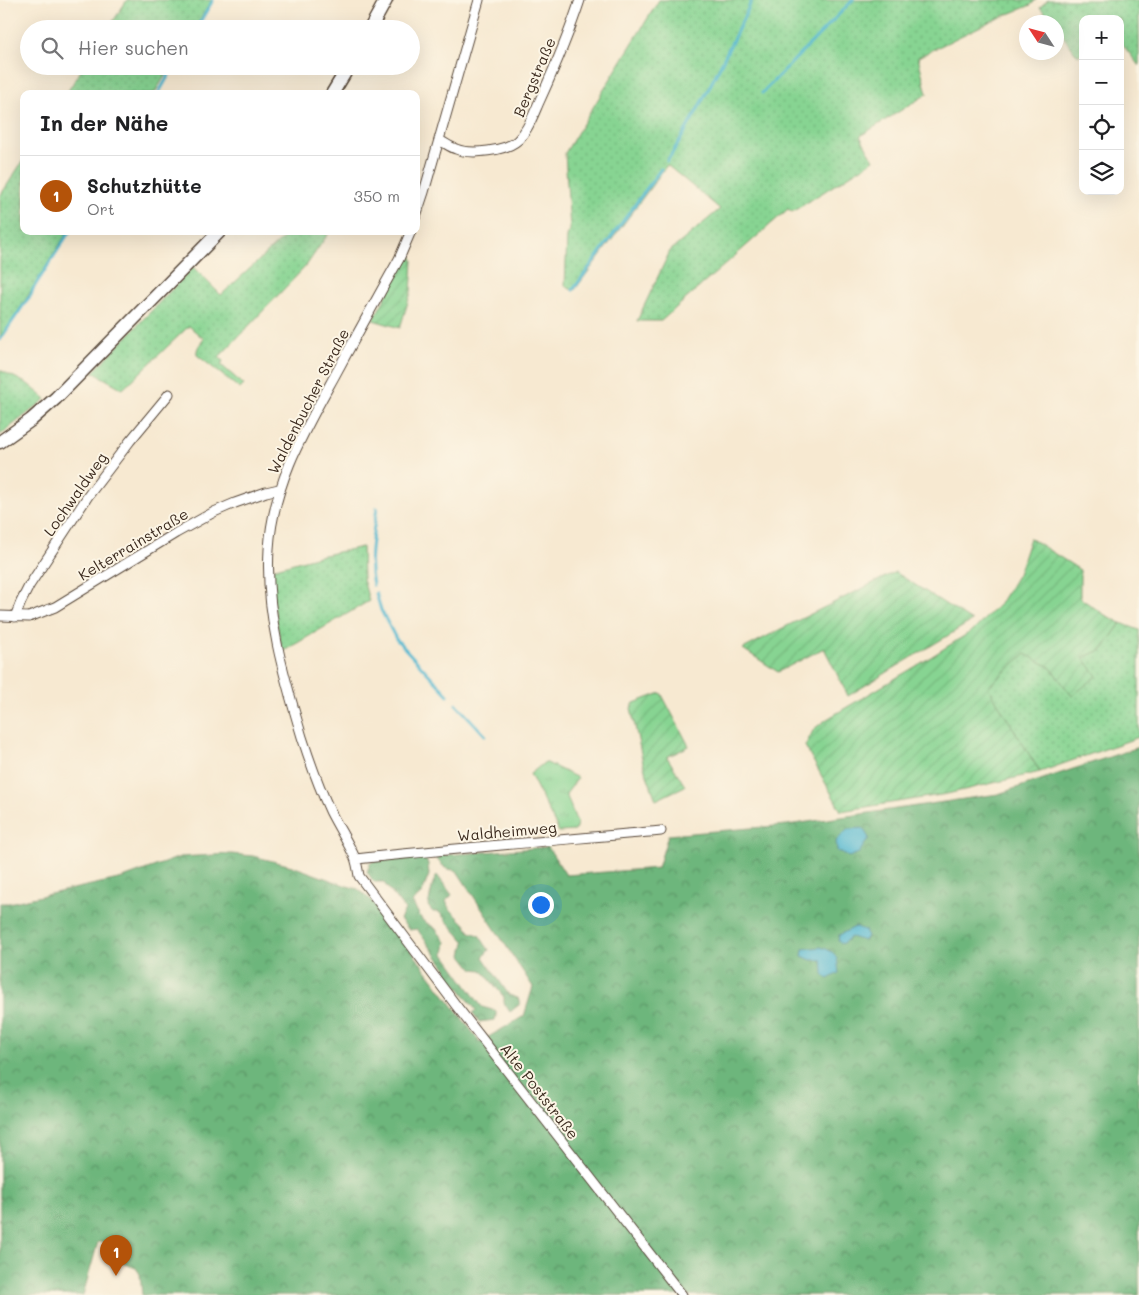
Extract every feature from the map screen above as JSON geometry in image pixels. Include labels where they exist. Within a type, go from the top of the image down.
[{"type":"main road","points":[[375,20],[386,0]]},
{"type":"main road","points":[[334,90],[344,75]]},
{"type":"main road","points":[[0,442],[22,428],[42,411],[216,235]]},
{"type":"street","points":[[420,203],[479,0]]},
{"type":"street","name":"Bergstraße","points":[[439,140],[457,150],[473,151],[496,150],[511,145],[519,139],[529,125],[580,0]]},
{"type":"street","name":"Waldenbucher Straße","points":[[379,901],[359,876],[356,859],[330,812],[312,768],[279,652],[268,568],[271,527],[279,489],[296,448],[399,258],[409,235]]},
{"type":"street","name":"Lochwaldweg","points":[[16,617],[28,586],[88,496],[169,394]]},
{"type":"street","name":"Kelterrainstraße","points":[[0,616],[29,617],[42,613],[214,512],[266,492],[279,489]]},
{"type":"street","name":"Waldheimweg","points":[[356,859],[431,850],[661,831]]},
{"type":"street","name":"Alte Poststraße","points":[[379,901],[458,1008],[682,1295]]},
{"type":"green space","points":[[127,0],[212,0],[200,20],[114,20]]},
{"type":"green space","points":[[659,0],[1036,0],[1031,5],[989,22],[918,57],[927,94],[860,136],[874,160],[792,212],[788,209],[661,321],[637,321],[670,251],[720,209],[667,165],[574,291],[565,286],[567,236],[570,229],[565,153]]},
{"type":"green space","points":[[1048,0],[1139,0],[1139,66],[1124,46],[1124,15],[1079,15],[1078,56],[1064,37],[1064,15],[1046,15],[1040,7]]},
{"type":"green space","points":[[78,75],[166,75],[156,90],[69,90]]},
{"type":"green space","points":[[20,165],[20,235],[66,235],[0,341],[0,196]]},
{"type":"green space","points":[[287,235],[327,235],[306,266],[219,357],[223,361],[221,365],[244,385],[240,389],[197,355],[198,348],[204,339],[189,326],[123,389],[93,372],[193,267],[221,295]]},
{"type":"green space","points":[[410,253],[413,260],[411,292],[400,328],[373,320]]},
{"type":"green space","points":[[0,370],[28,384],[46,399],[0,435]]},
{"type":"green space","points":[[1030,538],[1080,570],[1080,598],[1121,623],[1102,650],[1083,657],[1097,676],[1072,696],[1050,667],[1025,654],[988,687],[1040,772],[947,794],[841,811],[805,746],[814,729],[827,719],[975,629],[1001,602],[1018,574]]},
{"type":"green space","points":[[362,547],[363,579],[369,601],[282,652],[274,606],[272,569]]},
{"type":"green space","points":[[895,572],[972,621],[848,696],[824,648],[778,672],[743,649],[780,629]]},
{"type":"green space","points":[[1121,623],[1139,630],[1139,737],[1040,772],[987,687],[1025,653],[1050,667],[1072,695],[1082,657],[1102,650]]},
{"type":"green space","points":[[661,693],[689,746],[667,757],[685,786],[656,800],[644,767],[631,708],[634,703]]},
{"type":"green space","points":[[1139,747],[1139,1295],[142,1295],[140,1274],[136,1268],[108,1258],[112,1242],[98,1242],[83,1295],[0,1295],[0,903],[9,903],[123,878],[180,857],[231,854],[253,856],[292,866],[358,889],[377,905],[480,1042],[524,1016],[533,987],[457,871],[445,868],[434,856],[548,847],[566,875],[658,868],[668,835],[787,825],[998,794]]},
{"type":"green space","points":[[545,762],[578,778],[566,794],[577,823],[575,831],[559,832],[530,774]]},
{"type":"green space","points":[[424,856],[428,864],[429,875],[422,893],[412,902],[422,920],[435,928],[446,942],[444,954],[482,1007],[496,1011],[495,1020],[479,1022],[473,1013],[476,1010],[454,981],[449,983],[443,975],[447,970],[417,929],[409,930],[400,919],[405,910],[383,882],[374,882],[367,872],[370,863],[376,860]]},
{"type":"green space","points":[[437,875],[452,895],[446,901],[449,908],[465,924],[470,932],[479,935],[489,950],[483,957],[509,995],[518,998],[520,1004],[510,1012],[504,1003],[504,997],[482,970],[473,969],[462,955],[465,942],[439,912],[433,912],[428,906],[433,883]]},
{"type":"water","points":[[863,828],[869,838],[859,853],[849,857],[837,851],[836,841],[848,829]]},
{"type":"water","points":[[855,927],[865,930],[867,936],[864,941],[851,937],[842,944],[838,941],[839,935]]},
{"type":"water","points":[[821,947],[834,953],[838,963],[839,973],[828,979],[823,974],[822,960],[811,960],[802,956],[803,949]]},
{"type":"waterway","points":[[201,20],[213,0]]},
{"type":"waterway","points":[[667,161],[699,106],[752,0]]},
{"type":"waterway","points":[[762,93],[853,0]]},
{"type":"waterway","points":[[160,90],[169,75]]},
{"type":"waterway","points":[[573,290],[661,169]]},
{"type":"waterway","points":[[0,340],[31,295],[67,235]]},
{"type":"waterway","points":[[373,585],[371,556],[377,508]]},
{"type":"waterway","points":[[376,593],[381,610],[396,639],[448,695]]},
{"type":"waterway","points":[[456,704],[485,735]]},
{"type":"place","name":"Schutzhütte","points":[[116,1276]]}]
